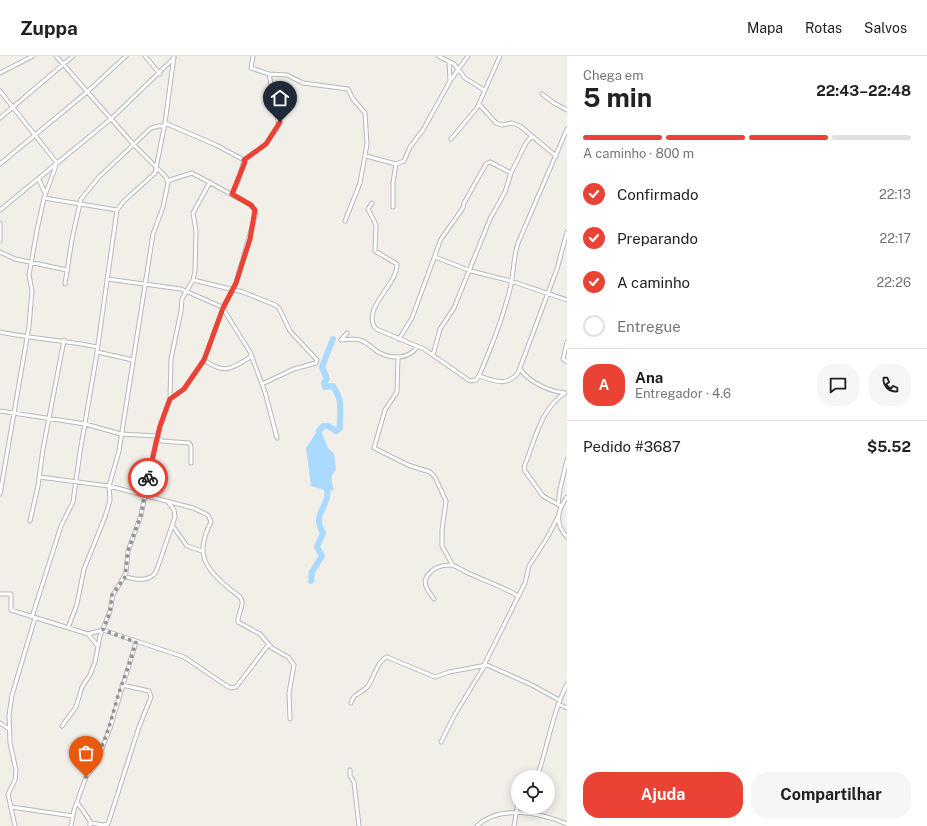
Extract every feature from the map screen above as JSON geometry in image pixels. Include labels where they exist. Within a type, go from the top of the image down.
[{"type":"street","points":[[0,73],[32,56]]},
{"type":"street","points":[[56,56],[167,181]]},
{"type":"street","points":[[0,118],[14,108],[73,56]]},
{"type":"street","points":[[0,164],[87,92],[126,56]]},
{"type":"street","points":[[145,56],[160,74]]},
{"type":"street","points":[[253,56],[251,68],[269,74],[287,75],[303,83],[348,89],[353,99],[365,113],[366,156],[360,183],[345,221]]},
{"type":"street","points":[[438,56],[460,70],[465,78],[484,90]]},
{"type":"street","points":[[366,156],[396,164],[404,161],[410,147],[423,130],[450,81],[460,70],[468,56]]},
{"type":"street","points":[[451,139],[480,104],[484,90],[500,56]]},
{"type":"street","points":[[0,210],[39,180],[58,162],[112,118],[160,74],[174,57]]},
{"type":"street","points":[[15,826],[8,794],[15,780],[16,770],[10,743],[8,715],[12,695],[33,618],[61,526],[71,508],[97,352],[117,210],[124,201],[152,178],[156,169],[165,125],[174,57]]},
{"type":"street","points":[[449,62],[450,81]]},
{"type":"street","points":[[232,194],[240,175],[244,160],[266,144],[279,125],[269,74]]},
{"type":"street","points":[[0,91],[58,162]]},
{"type":"street","points":[[542,94],[567,110]]},
{"type":"street","points":[[480,104],[496,124],[516,124],[556,156]]},
{"type":"street","points":[[65,284],[79,204],[88,189],[99,177],[151,128],[165,125],[216,145],[244,160]]},
{"type":"street","points":[[372,203],[368,209],[376,225],[375,251],[394,260],[397,264],[397,268],[396,275],[374,307],[372,324],[376,329],[433,355],[470,381],[476,380],[479,376],[503,311],[518,243],[567,129]]},
{"type":"street","points":[[433,355],[440,328],[454,308],[471,271],[490,219],[505,192],[510,173],[526,143],[532,136]]},
{"type":"street","points":[[0,494],[27,338],[32,292],[29,275],[45,193],[58,162]]},
{"type":"street","points":[[399,339],[412,318],[441,239],[462,208],[486,164],[490,162],[510,173]]},
{"type":"street","points":[[393,207],[393,183],[396,164]]},
{"type":"street","points":[[167,181],[192,173],[251,205],[256,213],[244,259],[223,308],[204,360],[184,389],[170,399]]},
{"type":"street","points":[[39,180],[45,193]]},
{"type":"street","points":[[68,628],[77,604],[84,569],[105,517],[111,494],[109,486],[117,460],[153,234],[163,207],[167,181]]},
{"type":"street","points":[[62,726],[77,703],[82,687],[95,662],[97,646],[110,612],[112,595],[125,577],[128,551],[141,515],[144,494],[157,436],[170,399],[171,359],[181,312],[181,303],[192,280],[196,258],[193,213],[210,182]]},
{"type":"street","points":[[44,198],[117,210]]},
{"type":"street","points":[[0,223],[0,241]]},
{"type":"street","points":[[479,376],[501,383],[508,382],[515,377],[520,369],[557,269],[567,232]]},
{"type":"street","points":[[0,252],[15,259],[67,270]]},
{"type":"street","points":[[435,257],[471,271],[511,280],[567,300]]},
{"type":"street","points":[[107,279],[186,291],[223,308],[252,356],[262,384],[277,438]]},
{"type":"street","points":[[192,280],[232,289],[275,304],[279,308],[290,331],[318,360],[316,363],[294,369],[262,384]]},
{"type":"street","points":[[0,332],[27,338],[64,340],[97,347]]},
{"type":"street","points":[[347,333],[341,340],[352,338],[360,340],[381,353],[398,357],[410,355],[417,347]]},
{"type":"street","points":[[30,521],[64,340]]},
{"type":"street","points":[[567,342],[562,359],[567,362]]},
{"type":"street","points":[[97,352],[133,360]]},
{"type":"street","points":[[204,360],[214,368],[224,370],[236,366],[252,356]]},
{"type":"street","points":[[398,357],[397,392],[386,410],[374,448],[408,465],[430,472],[435,477],[446,501],[442,530],[442,546],[452,564],[478,578],[500,585],[518,596]]},
{"type":"street","points":[[520,369],[527,377],[545,388],[566,393]]},
{"type":"street","points":[[560,505],[543,496],[525,471],[524,467],[545,413],[553,402],[566,393]]},
{"type":"street","points":[[0,411],[84,424],[121,434],[157,436],[162,441],[190,444],[190,463]]},
{"type":"street","points":[[441,742],[454,716],[491,652],[525,583],[529,566],[558,517],[560,489],[567,460]]},
{"type":"street","points":[[39,477],[76,483],[109,486],[144,494],[192,508],[208,515],[211,522],[204,535],[202,551],[209,570],[240,598],[242,605],[238,622],[260,634],[277,652],[292,660],[294,665],[288,693],[290,719]]},
{"type":"street","points":[[560,505],[567,497]]},
{"type":"street","points":[[125,577],[141,579],[152,577],[156,572],[176,513],[168,502]]},
{"type":"street","points":[[558,517],[562,532],[567,538]]},
{"type":"street","points":[[172,525],[187,546],[202,551]]},
{"type":"street","points":[[434,599],[425,584],[425,578],[431,571],[439,566],[452,564]]},
{"type":"street","points":[[0,594],[11,594],[11,610],[33,618],[88,634],[103,630],[184,657],[233,689],[268,644]]},
{"type":"street","points":[[88,634],[97,646]]},
{"type":"street","points":[[71,826],[77,802],[86,777],[96,764],[110,728],[136,642]]},
{"type":"street","points":[[351,703],[354,696],[369,685],[381,662],[386,657],[435,677],[449,672],[484,665],[532,686],[567,708]]},
{"type":"street","points":[[538,770],[558,702],[567,684]]},
{"type":"street","points":[[77,802],[90,825],[108,824],[139,727],[151,697],[149,691],[122,685]]},
{"type":"street","points":[[0,723],[9,729]]},
{"type":"street","points":[[350,770],[350,776],[354,782],[359,826]]},
{"type":"street","points":[[11,807],[73,816]]},
{"type":"street","points":[[477,826],[492,815],[511,813]]},
{"type":"street","points":[[514,826],[516,814]]},
{"type":"street","points":[[524,814],[549,817],[567,824]]},
{"type":"water","points":[[318,430],[321,431],[328,448],[334,454],[336,470],[332,475],[332,479],[334,490],[328,491],[311,486],[306,448]]},
{"type":"waterway","points":[[319,437],[319,431],[323,426],[328,426],[336,431],[340,428],[339,397],[333,386],[325,387],[324,383],[327,379],[322,367],[333,339]]},
{"type":"waterway","points":[[311,581],[312,572],[322,556],[317,547],[323,533],[319,519],[327,499],[326,485]]},
{"type":"way so far","points":[[86,777],[96,764],[110,728],[119,694],[136,642],[103,630],[110,612],[112,595],[125,577],[128,551],[141,515],[148,478]]},
{"type":"route","points":[[148,478],[154,447],[170,399],[184,389],[194,371],[204,360],[223,308],[236,283],[244,259],[256,213],[251,205],[232,194],[238,182],[245,162],[244,160],[266,144],[280,122]]}]
